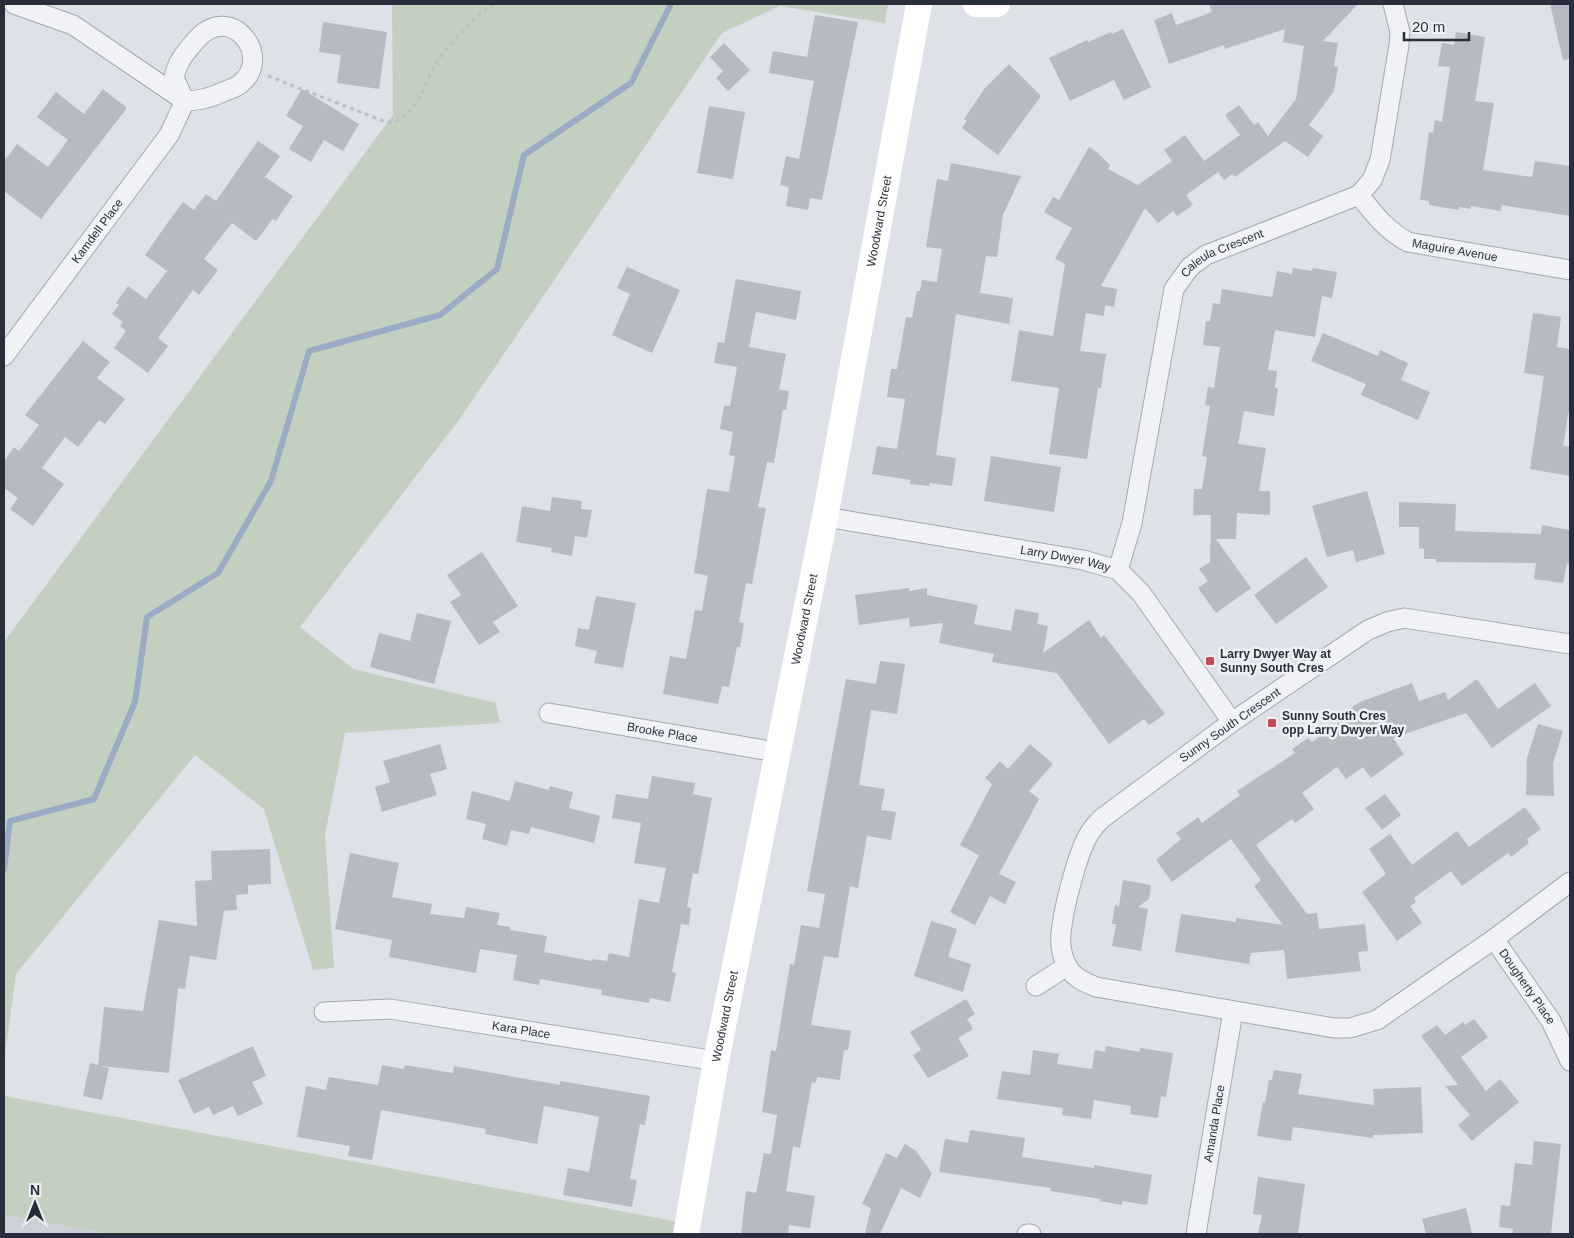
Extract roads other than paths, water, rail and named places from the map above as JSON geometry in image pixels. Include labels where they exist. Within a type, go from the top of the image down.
[{"type":"street","points":[[14,4],[73,25],[186,101],[199,101],[239,85],[251,69],[251,50],[247,38],[238,31],[226,26],[214,26],[204,32],[181,57],[176,68],[174,78],[186,101]]},
{"type":"street","name":"Woodward Street","points":[[686,1234],[716,1061],[824,517],[918,4]]},
{"type":"street","points":[[976,4],[997,4]]},
{"type":"street","points":[[1359,195],[1372,180],[1380,160],[1399,45],[1400,32],[1393,4]]},
{"type":"street","name":"Kamdell Place","points":[[4,356],[169,135],[186,101]]},
{"type":"street","name":"Maguire Avenue","points":[[1359,195],[1377,218],[1395,235],[1408,242],[1570,270]]},
{"type":"street","name":"Caleula Crescent","points":[[1118,570],[1132,523],[1169,306],[1181,277],[1190,267],[1206,255],[1359,195]]},
{"type":"street","name":"Larry Dwyer Way","points":[[824,517],[1083,560],[1118,570],[1141,593],[1232,722]]},
{"type":"street","name":"Sunny South Crescent","points":[[1067,966],[1061,936],[1065,909],[1083,847],[1090,831],[1101,819],[1232,722],[1368,630],[1386,622],[1404,618],[1570,644]]},
{"type":"street","name":"Brooke Place","points":[[550,713],[776,752]]},
{"type":"street","points":[[1036,986],[1067,966],[1077,978],[1096,987],[1334,1028],[1350,1028],[1377,1020],[1494,940],[1570,882]]},
{"type":"street","name":"Dougherty Place","points":[[1494,940],[1551,1021],[1570,1061]]},
{"type":"street","name":"Kara Place","points":[[324,1012],[390,1009],[716,1061]]},
{"type":"street","name":"Amanda Place","points":[[1196,1234],[1233,1011]]},
{"type":"waterway","points":[[4,869],[10,821],[94,799],[135,702],[147,617],[218,573],[271,481],[309,351],[440,315],[497,269],[524,155],[631,83],[671,4]]},
{"type":"place","name":"Larry Dwyer Way at Sunny South Cres","points":[[1210,661]]},
{"type":"place","name":"Sunny South Cres opp Larry Dwyer Way","points":[[1272,723]]}]
